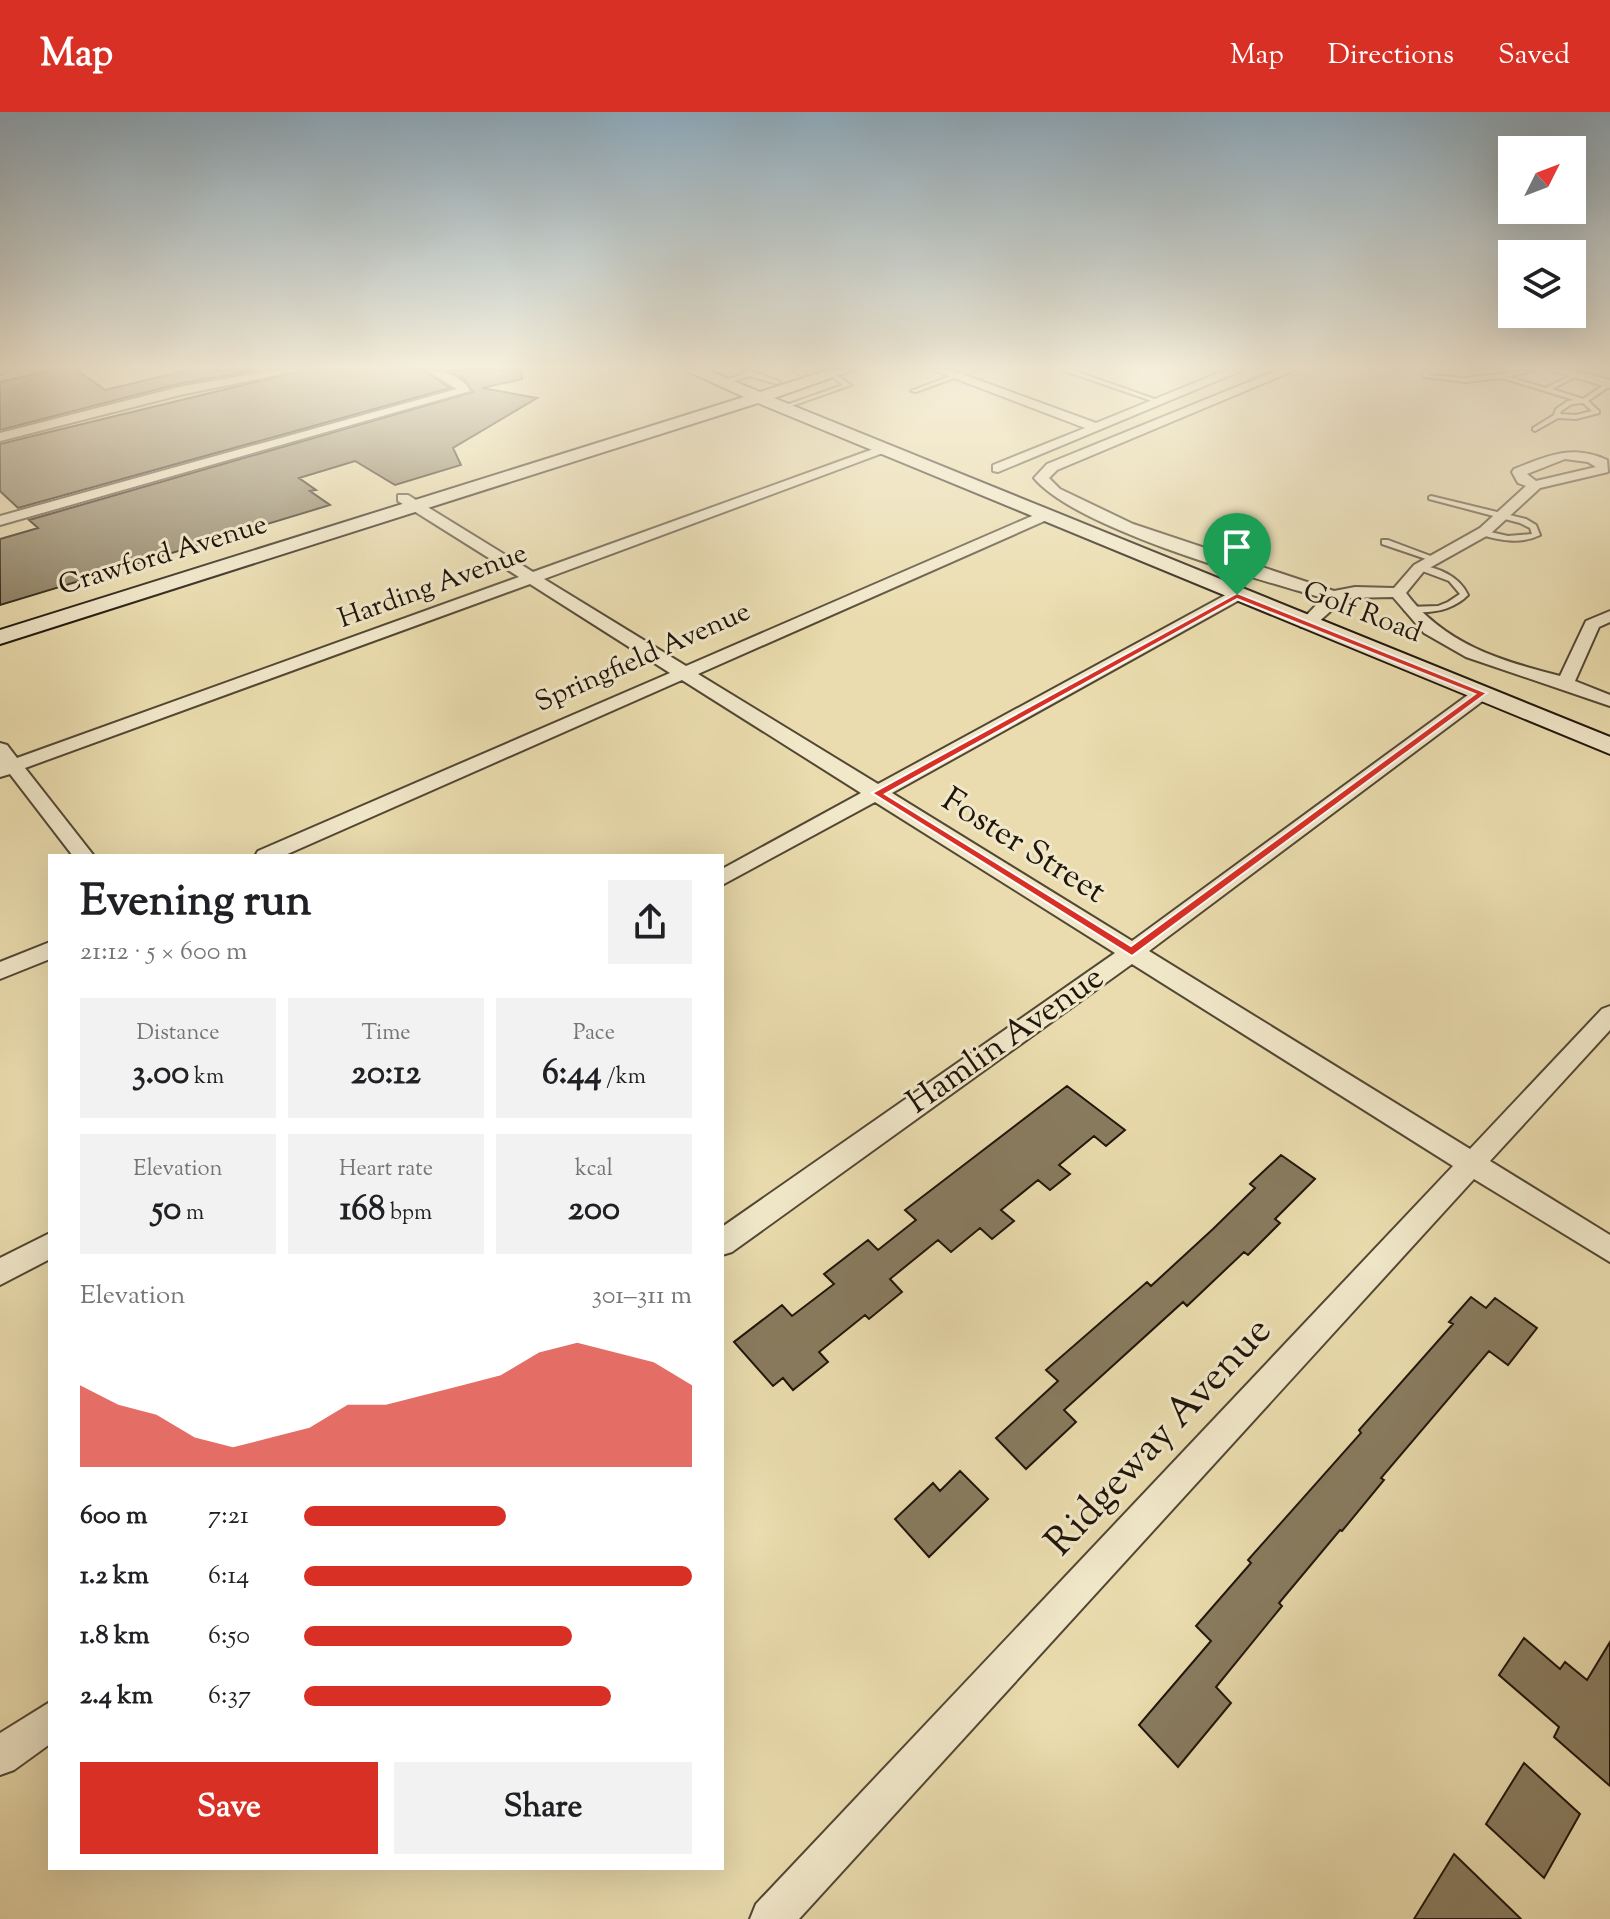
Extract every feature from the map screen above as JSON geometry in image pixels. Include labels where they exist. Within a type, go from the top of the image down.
[{"type":"main road","name":"Crawford Avenue","points":[[0,637],[546,454]]},
{"type":"main road","name":"Golf Road","points":[[894,454],[1610,746]]},
{"type":"main road","name":"Crawford Avenue","points":[[0,623],[409,502]]},
{"type":"street","points":[[0,521],[238,454]]},
{"type":"street","name":"Harding Avenue","points":[[7,769],[872,454]]},
{"type":"street","points":[[998,468],[1032,454]]},
{"type":"street","points":[[1083,454],[1052,467],[1041,478],[1055,493],[1144,533],[1334,596],[1345,593],[1398,593],[1426,563],[1481,532],[1535,485],[1596,473],[1603,469],[1602,463],[1591,458],[1564,455],[1519,472],[1523,480],[1535,485]]},
{"type":"street","name":"Foster Street","points":[[409,502],[1610,1250]]},
{"type":"street","name":"Springfield Avenue","points":[[270,854],[1044,516]]},
{"type":"street","points":[[1398,593],[1408,609],[1447,641],[1478,656],[1565,683],[1610,701]]},
{"type":"street","points":[[724,877],[1237,595]]},
{"type":"street","points":[[1307,624],[1321,616],[1334,596]]},
{"type":"street","points":[[1565,683],[1592,624],[1610,616]]},
{"type":"street","name":"Hamlin Avenue","points":[[724,1242],[1132,952],[1482,693]]},
{"type":"street","points":[[0,749],[7,769],[82,854]]},
{"type":"street","points":[[0,971],[48,951]]},
{"type":"street","name":"Ridgeway Avenue","points":[[771,1919],[1610,1015]]},
{"type":"street","points":[[0,1272],[48,1246]]},
{"type":"street","points":[[0,1756],[48,1722]]},
{"type":"lane","points":[[1431,498],[1523,521],[1533,527],[1536,535],[1506,540],[1481,532]]},
{"type":"lane","points":[[1385,542],[1450,577],[1460,584],[1464,595],[1453,605],[1435,610],[1408,609]]},
{"type":"building","points":[[0,454],[211,454],[18,508],[0,491]]},
{"type":"building","points":[[257,454],[456,454],[461,465],[395,485],[355,461],[299,478],[316,490],[310,491],[330,505],[0,605],[0,539],[38,528],[29,520]]},
{"type":"building","points":[[1067,1086],[1125,1130],[1106,1146],[1094,1136],[1059,1165],[1070,1174],[1050,1190],[1038,1180],[1001,1210],[1014,1221],[992,1239],[980,1228],[951,1252],[938,1240],[890,1279],[902,1292],[869,1319],[865,1315],[819,1352],[828,1362],[793,1390],[783,1378],[773,1386],[734,1342],[782,1305],[792,1316],[834,1284],[824,1274],[868,1240],[878,1250],[916,1220],[905,1210]]},
{"type":"building","points":[[1281,1155],[1315,1179],[1275,1219],[1280,1223],[1248,1255],[1244,1252],[1187,1306],[1183,1302],[1064,1410],[1076,1422],[1026,1469],[996,1438],[1058,1381],[1046,1370],[1147,1282],[1151,1286],[1255,1188],[1250,1184]]},
{"type":"building","points":[[1471,1297],[1486,1308],[1495,1298],[1537,1328],[1508,1365],[1489,1351],[1381,1478],[1384,1480],[1279,1603],[1282,1606],[1216,1687],[1231,1703],[1178,1767],[1139,1725],[1211,1641],[1196,1626],[1251,1563],[1248,1560],[1453,1324],[1449,1322]]},
{"type":"building","points":[[960,1471],[988,1499],[929,1557],[895,1519],[933,1483],[940,1491]]},
{"type":"building","points":[[1524,1638],[1560,1669],[1565,1662],[1587,1680],[1610,1642],[1610,1786],[1554,1737],[1559,1727],[1499,1675]]},
{"type":"building","points":[[1524,1763],[1580,1814],[1544,1878],[1486,1824]]},
{"type":"building","points":[[1454,1854],[1521,1919],[1414,1919]]},
{"type":"route","points":[[1237,595],[1482,693],[1132,952],[877,793],[997,727],[1237,595]]}]
